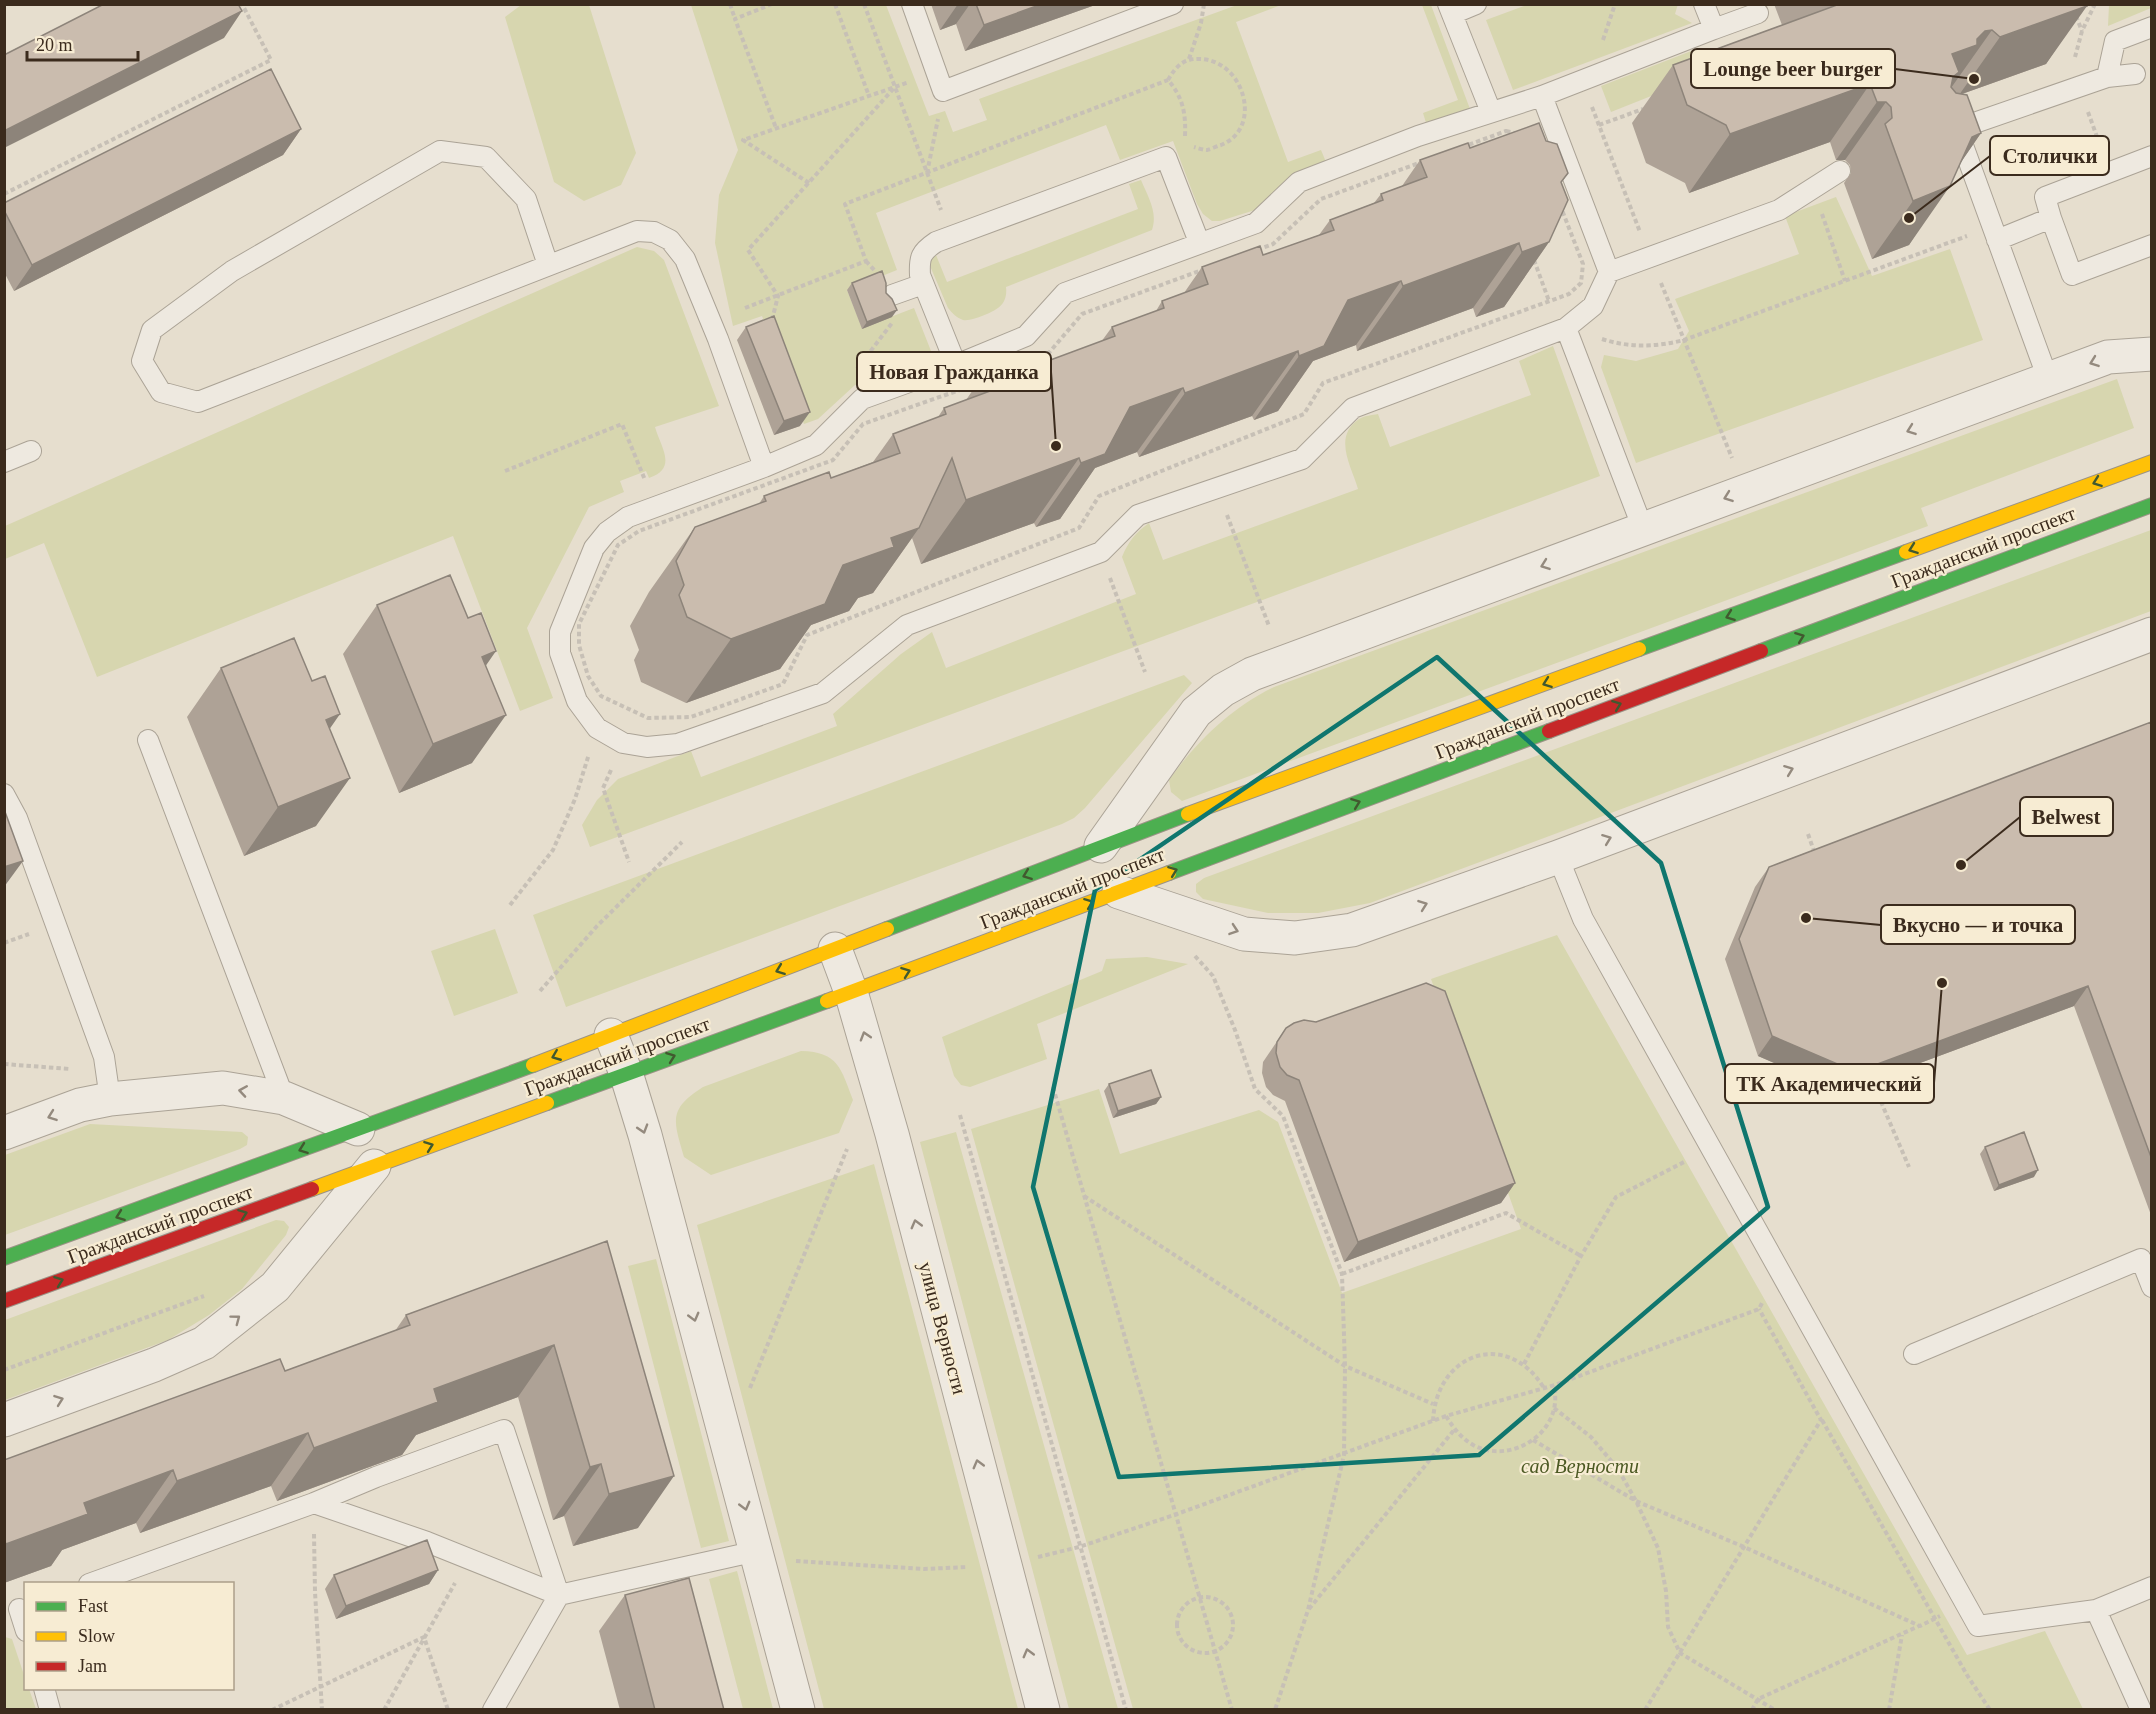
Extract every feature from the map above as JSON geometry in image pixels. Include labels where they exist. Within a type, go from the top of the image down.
[{"type":"main road","name":"Гражданский проспект","points":[[4,1258],[460,1092],[1101,846],[2151,462]]},
{"type":"main road","name":"Гражданский проспект","points":[[4,1301],[851,992],[2151,505]]},
{"type":"street","points":[[1101,846],[1196,712],[1222,690],[1252,674],[2108,357],[2151,354]]},
{"type":"street","points":[[1119,892],[1244,934],[1295,938],[1352,930],[1558,857],[2151,634]]},
{"type":"street","name":"улица Верности","points":[[835,949],[851,992],[892,1134],[1042,1710]]},
{"type":"street","points":[[611,1035],[626,1073],[771,1556],[798,1710]]},
{"type":"street","points":[[4,1133],[80,1105],[110,1099],[223,1088],[284,1098],[358,1129]]},
{"type":"street","points":[[4,1420],[154,1365],[204,1343],[275,1287],[374,1166]]},
{"type":"lane","points":[[912,4],[943,91],[1173,4]]},
{"type":"lane","points":[[1476,4],[1450,10],[1491,112]]},
{"type":"lane","points":[[1704,4],[1714,29]]},
{"type":"lane","points":[[1758,13],[1542,96],[1418,136],[1299,182],[1256,223],[1065,293],[1026,336],[956,365],[862,399],[820,454],[764,467],[628,517],[607,532],[594,548],[560,632],[560,653],[577,701],[597,728],[623,743],[647,747],[678,744],[823,693],[907,625],[1101,552],[1138,515],[1302,459],[1353,408],[1566,328],[1593,306],[1609,272],[1779,210],[1840,171]]},
{"type":"lane","points":[[2107,77],[2115,41],[2151,27]]},
{"type":"lane","points":[[1937,136],[2107,77],[2135,74]]},
{"type":"lane","points":[[1542,96],[1609,272]]},
{"type":"lane","points":[[1950,108],[2048,380]]},
{"type":"lane","points":[[548,265],[526,199],[486,157],[440,151],[232,271],[152,330],[142,361],[161,392],[198,402],[637,231],[654,232],[670,240],[685,259],[718,339],[764,467]]},
{"type":"lane","points":[[2151,156],[2045,197],[2072,275],[2151,245]]},
{"type":"lane","points":[[956,365],[920,275],[919,263],[924,250],[936,242],[1166,157],[1199,242]]},
{"type":"lane","points":[[1997,240],[2051,218]]},
{"type":"lane","points":[[892,295],[923,284]]},
{"type":"lane","points":[[1566,328],[1643,528]]},
{"type":"lane","points":[[4,462],[31,451]]},
{"type":"lane","points":[[148,740],[284,1098]]},
{"type":"lane","points":[[4,794],[17,818],[104,1057],[110,1099]]},
{"type":"lane","points":[[1558,857],[1582,919],[1978,1626],[2096,1610],[2151,1587]]},
{"type":"lane","points":[[1914,1354],[2140,1259],[2151,1287]]},
{"type":"lane","points":[[95,1582],[314,1503],[376,1477],[504,1430],[558,1595],[493,1710]]},
{"type":"lane","points":[[314,1503],[427,1542],[558,1595],[771,1556]]},
{"type":"lane","points":[[16,1610],[24,1627]]},
{"type":"lane","points":[[2096,1610],[2141,1710]]},
{"type":"lane","points":[[44,1690],[50,1710]]},
{"type":"path","points":[[4,194],[271,60],[243,4]]},
{"type":"path","points":[[730,4],[776,128]]},
{"type":"path","points":[[735,19],[772,4]]},
{"type":"path","points":[[835,4],[869,96]]},
{"type":"path","points":[[864,4],[951,236]]},
{"type":"path","points":[[1189,58],[1201,23],[1204,4]]},
{"type":"path","points":[[2075,13],[2082,31]]},
{"type":"path","points":[[850,377],[896,318],[892,295],[879,275],[866,261],[845,204],[1168,80],[1175,67],[1189,58],[1212,59],[1231,71],[1245,97],[1243,124],[1229,142],[1208,150],[1185,146],[1185,120],[1179,92],[1168,80]]},
{"type":"path","points":[[809,183],[743,140],[935,72]]},
{"type":"path","points":[[771,327],[778,296],[748,250],[895,87]]},
{"type":"path","points":[[926,174],[943,91]]},
{"type":"path","points":[[1599,125],[1650,107]]},
{"type":"path","points":[[1506,131],[1524,135],[1542,156],[1583,264],[1581,283],[1569,294],[1323,383],[1304,414],[1099,496],[1079,528],[807,636],[783,684],[691,717],[648,718],[601,696],[588,676],[579,645],[579,624],[618,545],[639,531],[820,454],[833,460],[863,424],[1042,361],[1082,314],[1273,244],[1321,200],[1506,131]]},
{"type":"path","points":[[1813,188],[1845,281]]},
{"type":"path","points":[[1566,328],[1616,344],[1658,346],[1684,340],[1971,235]]},
{"type":"path","points":[[1531,254],[1549,301]]},
{"type":"path","points":[[745,308],[866,261]]},
{"type":"path","points":[[505,471],[621,424],[656,506]]},
{"type":"path","points":[[1217,488],[1269,626]]},
{"type":"path","points":[[1101,552],[1145,672]]},
{"type":"path","points":[[629,862],[603,788],[637,713]]},
{"type":"path","points":[[510,905],[553,850],[575,799],[597,728]]},
{"type":"path","points":[[1808,834],[1819,862]]},
{"type":"path","points":[[540,992],[597,926],[682,842]]},
{"type":"path","points":[[1194,955],[1212,976],[1235,1029],[1255,1089],[1283,1116],[1342,1274],[1345,1366],[1344,1455],[1308,1611],[1275,1710]]},
{"type":"path","points":[[4,1064],[70,1069]]},
{"type":"path","points":[[1872,1081],[1909,1167]]},
{"type":"path","points":[[1053,1087],[1232,1710]]},
{"type":"path","points":[[960,1115],[1126,1710]]},
{"type":"path","points":[[1524,1364],[1581,1256],[1616,1197],[1711,1148]]},
{"type":"path","points":[[748,1392],[847,1149]]},
{"type":"path","points":[[1083,1196],[1345,1366],[1434,1404]]},
{"type":"path","points":[[1342,1274],[1506,1213],[1581,1256]]},
{"type":"path","points":[[4,1370],[205,1296]]},
{"type":"path","points":[[771,1556],[924,1569],[1005,1566],[1079,1547],[1177,1514],[1446,1416],[1555,1385],[1759,1309],[1967,1675],[1990,1710]]},
{"type":"path","points":[[1433,1421],[1434,1404],[1442,1383],[1452,1370],[1479,1356],[1494,1354],[1509,1357],[1524,1364],[1535,1374],[1544,1388]]},
{"type":"path","points":[[1446,1416],[1454,1430],[1465,1440],[1491,1451],[1506,1451],[1533,1440],[1546,1426],[1554,1408],[1555,1385]]},
{"type":"path","points":[[1554,1408],[1591,1437],[1618,1469],[1636,1501],[1658,1548],[1666,1591],[1668,1627],[1680,1653],[1775,1710]]},
{"type":"path","points":[[1645,1710],[1821,1420]]},
{"type":"path","points":[[1308,1611],[1454,1430]]},
{"type":"path","points":[[1533,1440],[1636,1501],[1744,1546],[1920,1626]]},
{"type":"path","points":[[314,1503],[315,1592],[322,1710]]},
{"type":"path","points":[[384,1710],[468,1559]]},
{"type":"path","points":[[1200,1597],[1224,1604],[1232,1618],[1233,1626],[1228,1641],[1215,1651],[1198,1653],[1190,1650],[1184,1644],[1177,1629],[1180,1611],[1192,1600],[1200,1597]]},
{"type":"path","points":[[1752,1710],[1758,1699],[1935,1618]]},
{"type":"path","points":[[1889,1710],[1902,1634]]},
{"type":"path","points":[[272,1710],[424,1637]]},
{"type":"path","points":[[424,1637],[448,1710]]},
{"type":"highlighted area","points":[[1437,657],[1661,863],[1768,1207],[1479,1455],[1119,1477],[1033,1187],[1095,890]]},
{"type":"green space","points":[[1678,4],[1675,14],[1692,23],[1513,90],[1486,20],[1527,5]]},
{"type":"green space","points":[[521,5],[589,5],[636,153],[621,185],[584,201],[554,182],[505,17]]},
{"type":"green space","points":[[691,5],[886,5],[929,116],[945,111],[953,132],[987,120],[979,99],[1237,5],[1281,5],[1236,22],[1288,162],[1321,150],[1326,162],[1292,175],[1255,210],[1220,221],[1212,221],[1203,214],[1197,204],[1173,141],[1120,160],[1106,125],[876,213],[897,270],[847,290],[862,328],[914,308],[933,356],[855,385],[818,419],[804,424],[762,316],[733,326],[715,243],[719,195],[738,150]]},
{"type":"green space","points":[[1422,5],[1431,5],[1470,109],[1427,126],[1423,113],[1458,100]]},
{"type":"green space","points":[[2109,5],[2151,5],[2151,8],[2108,26]]},
{"type":"green space","points":[[1699,48],[1709,73],[1611,112],[1601,86]]},
{"type":"green space","points":[[1141,180],[1153,211],[1152,230],[1006,287],[1003,303],[982,316],[963,320],[948,308],[927,259],[936,255],[947,282],[1138,209],[1129,184]]},
{"type":"green space","points":[[1836,197],[1872,276],[1950,249],[1983,340],[1636,463],[1601,367],[1604,355],[1636,361],[1678,349],[1689,331],[1675,299],[1799,254],[1785,216]]},
{"type":"green space","points":[[637,247],[654,251],[664,260],[719,406],[655,427],[665,457],[663,469],[649,478],[646,471],[620,481],[624,492],[589,507],[527,628],[553,698],[520,711],[453,536],[97,677],[44,543],[5,559],[5,526]]},
{"type":"green space","points":[[1553,346],[1600,476],[590,847],[582,825],[597,800],[618,779],[691,751],[701,777],[837,726],[833,714],[901,654],[932,632],[946,668],[1136,594],[1122,557],[1133,538],[1149,523],[1163,560],[1358,489],[1345,443],[1351,426],[1359,419],[1378,414],[1390,447],[1531,395],[1519,361]]},
{"type":"green space","points":[[2117,379],[2134,428],[1921,508],[1928,526],[1182,801],[1171,792],[1169,780],[1203,739],[1229,715],[1274,687]]},
{"type":"green space","points":[[2151,530],[2151,611],[1370,903],[1318,913],[1268,913],[1203,899],[1196,892],[1196,884],[1204,878]]},
{"type":"green space","points":[[1184,675],[1192,683],[1074,818],[566,1007],[533,915]]},
{"type":"green space","points":[[495,929],[518,993],[454,1016],[431,951]]},
{"type":"green space","name":"сад Верности","points":[[1557,935],[1967,1655],[2045,1631],[2083,1709],[1133,1709],[971,1129],[1099,1089],[1120,1154],[1259,1110],[1278,1122],[1342,1293],[1521,1229],[1431,979]]},
{"type":"green space","points":[[1147,957],[1188,964],[1037,1024],[1047,1059],[970,1087],[961,1085],[954,1076],[942,1037],[1102,971],[1106,959]]},
{"type":"green space","points":[[801,1051],[814,1052],[831,1059],[837,1064],[845,1079],[853,1100],[839,1133],[711,1175],[684,1157],[676,1117],[683,1103],[691,1095],[703,1087]]},
{"type":"green space","points":[[90,1124],[242,1132],[248,1137],[247,1145],[240,1149],[5,1235],[5,1155]]},
{"type":"green space","points":[[956,1132],[1118,1709],[1069,1709],[920,1142]]},
{"type":"green space","points":[[874,1164],[1018,1709],[824,1709],[697,1225]]},
{"type":"green space","points":[[276,1220],[284,1221],[289,1227],[286,1235],[242,1289],[209,1315],[168,1340],[5,1400],[5,1320]]},
{"type":"green space","points":[[656,1259],[729,1541],[701,1548],[628,1266]]},
{"type":"green space","points":[[737,1571],[773,1709],[743,1709],[709,1579]]},
{"type":"green space","points":[[5,1637],[12,1639],[24,1675],[24,1690],[29,1690],[36,1709],[5,1709]]},
{"type":"building","points":[[104,4],[238,4],[242,11],[4,131],[4,55]]},
{"type":"building","points":[[976,4],[1042,4],[984,25]]},
{"type":"building","points":[[1836,4],[2086,4],[2087,6],[2000,37],[1992,30],[1985,31],[1977,39],[1977,45],[1952,54],[1959,72],[1953,77],[1951,87],[1956,93],[1967,95],[1981,133],[1972,137],[1950,186],[1913,201],[1885,124],[1892,118],[1891,107],[1886,102],[1877,102],[1870,84],[1730,134],[1726,125],[1687,105],[1673,65]]},
{"type":"building","points":[[271,69],[301,129],[32,265],[4,210],[4,203]]},
{"type":"building","points":[[1539,123],[1546,141],[1557,144],[1568,173],[1561,182],[1568,200],[1549,242],[1522,252],[1519,243],[1403,286],[1401,281],[1348,300],[1324,346],[1299,356],[1298,351],[1185,393],[1183,388],[1130,407],[1105,454],[1081,463],[1079,458],[966,500],[952,458],[919,528],[891,538],[894,547],[843,565],[825,604],[731,639],[687,617],[679,595],[684,585],[676,561],[695,527],[766,501],[764,496],[829,472],[831,478],[900,453],[893,434],[946,414],[944,408],[990,391],[984,374],[1042,353],[1045,362],[1115,336],[1112,327],[1164,308],[1162,301],[1208,284],[1202,267],[1260,246],[1263,255],[1334,230],[1330,220],[1383,200],[1381,194],[1427,177],[1420,160],[1468,143],[1470,148]]},
{"type":"building","points":[[882,271],[886,293],[897,310],[867,322],[852,283]]},
{"type":"building","points":[[774,316],[810,412],[784,421],[746,327]]},
{"type":"building","points":[[450,575],[468,618],[481,613],[496,651],[482,657],[506,715],[433,744],[377,605]]},
{"type":"building","points":[[294,638],[312,681],[325,676],[340,714],[326,720],[350,778],[278,807],[221,668]]},
{"type":"building","points":[[2151,722],[2151,1157],[2088,986],[1856,1072],[1772,1036],[1739,939],[1769,867]]},
{"type":"building","points":[[4,809],[23,861],[4,867]]},
{"type":"building","points":[[1426,983],[1445,991],[1515,1183],[1358,1242],[1299,1080],[1287,1075],[1280,1067],[1276,1053],[1277,1042],[1286,1028],[1294,1023],[1304,1020],[1316,1022]]},
{"type":"building","points":[[1151,1070],[1161,1097],[1118,1111],[1109,1084]]},
{"type":"building","points":[[2024,1132],[2038,1170],[1999,1185],[1985,1147]]},
{"type":"building","points":[[607,1241],[674,1476],[609,1494],[601,1464],[590,1467],[554,1345],[434,1389],[438,1402],[314,1448],[308,1433],[177,1481],[173,1470],[84,1503],[88,1514],[6,1544],[4,1539],[4,1460],[280,1359],[285,1371],[410,1325],[406,1315]]},
{"type":"building","points":[[427,1540],[438,1570],[346,1606],[334,1575]]},
{"type":"building","points":[[689,1578],[724,1710],[655,1710],[625,1595]]},
{"type":"traffic: fast","points":[[1761,651],[2152,505]]},
{"type":"traffic: fast","points":[[1639,649],[1906,552]]},
{"type":"traffic: fast","points":[[1169,873],[1549,731]]},
{"type":"traffic: fast","points":[[887,929],[1188,814]]},
{"type":"traffic: fast","points":[[547,1103],[827,1001]]},
{"type":"traffic: fast","points":[[4,1258],[533,1065]]},
{"type":"traffic: slow","points":[[1906,552],[2152,462]]},
{"type":"traffic: slow","points":[[1188,814],[1639,649]]},
{"type":"traffic: slow","points":[[827,1001],[1169,873]]},
{"type":"traffic: slow","points":[[533,1065],[887,929]]},
{"type":"traffic: slow","points":[[312,1189],[547,1103]]},
{"type":"traffic: jam","points":[[1549,731],[1761,651]]},
{"type":"traffic: jam","points":[[4,1301],[312,1189]]},
{"type":"place","name":"Lounge beer burger","points":[[1974,79]]},
{"type":"place","name":"Столички","points":[[1909,218]]},
{"type":"place","name":"Новая Гражданка","points":[[1056,446]]},
{"type":"place","name":"Belwest","points":[[1961,865]]},
{"type":"place","name":"Вкусно — и точка","points":[[1806,918]]},
{"type":"place","name":"ТК Академический","points":[[1942,983]]}]
